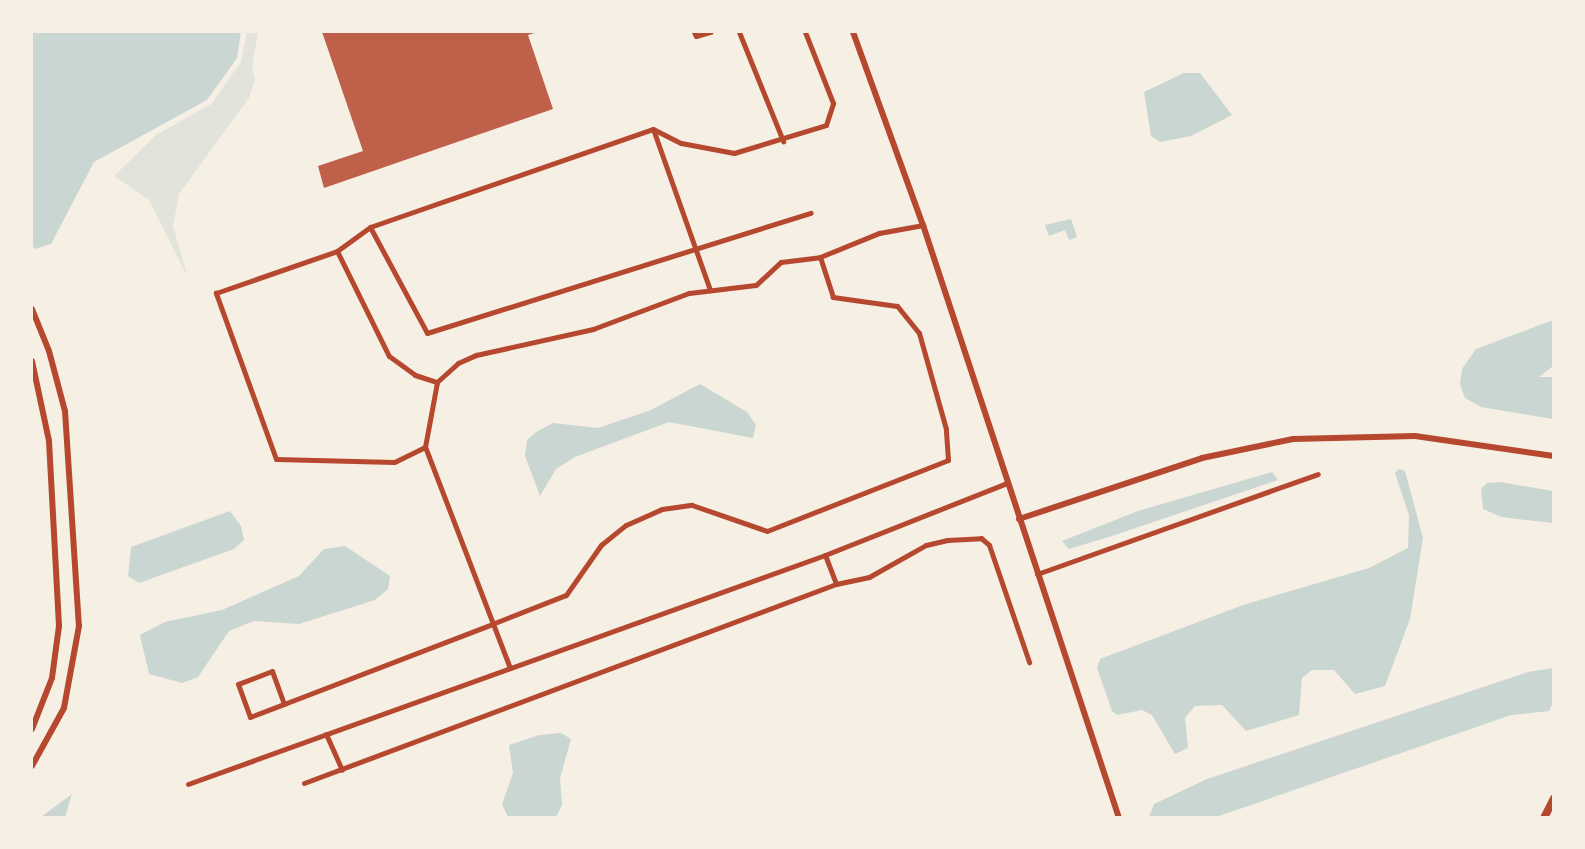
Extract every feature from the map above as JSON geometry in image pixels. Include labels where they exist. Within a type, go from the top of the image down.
[{"type":"main road","points":[[1544,817],[1553,798]]},
{"type":"street","points":[[694,32],[696,36],[710,32]]},
{"type":"street","points":[[739,32],[783,141]]},
{"type":"street","points":[[425,447],[394,462],[276,460],[216,293],[337,251],[370,227],[653,129],[681,142],[734,153],[783,141],[826,125],[833,103],[805,32]]},
{"type":"street","points":[[852,32],[923,225],[1119,817]]},
{"type":"street","points":[[653,129],[710,290]]},
{"type":"street","points":[[370,227],[428,333],[811,213]]},
{"type":"street","points":[[510,668],[425,447],[437,382],[458,363],[476,355],[593,328],[689,293],[756,285],[781,262],[820,257],[879,233],[923,225]]},
{"type":"street","points":[[337,251],[389,356],[415,375],[437,382]]},
{"type":"street","points":[[284,704],[272,671],[238,684],[250,717],[284,704],[492,624],[566,595],[601,545],[626,525],[662,509],[692,505],[767,531],[948,460],[946,429],[919,333],[897,306],[832,298],[820,257]]},
{"type":"street","points":[[32,309],[50,351],[65,411],[79,626],[64,708],[32,766]]},
{"type":"street","points":[[32,361],[49,441],[59,626],[52,678],[32,729]]},
{"type":"street","points":[[1019,519],[1202,458],[1293,439],[1415,436],[1553,456]]},
{"type":"street","points":[[1037,574],[1318,474]]},
{"type":"street","points":[[188,784],[825,555],[1007,483]]},
{"type":"street","points":[[304,783],[836,583],[869,577],[926,545],[981,538],[989,545],[1028,662]]},
{"type":"street","points":[[825,555],[836,583]]},
{"type":"street","points":[[326,734],[342,770]]},
{"type":"shaded area","points":[[32,32],[241,32],[237,58],[207,100],[94,162],[51,244],[35,249],[32,245]]},
{"type":"shaded area","points":[[247,32],[258,32],[252,66],[255,79],[249,98],[179,194],[173,226],[188,278],[149,200],[114,176],[156,135],[211,104],[241,62]]},
{"type":"shaded area","points":[[1184,73],[1200,73],[1232,115],[1191,136],[1160,142],[1151,136],[1144,92]]},
{"type":"shaded area","points":[[1071,219],[1077,237],[1069,240],[1065,230],[1049,236],[1045,225]]},
{"type":"shaded area","points":[[1553,320],[1553,366],[1539,377],[1553,377],[1553,419],[1481,407],[1465,398],[1460,384],[1462,369],[1476,349]]},
{"type":"shaded area","points":[[700,384],[747,412],[756,425],[753,438],[669,422],[575,457],[556,469],[540,496],[525,456],[527,440],[536,432],[553,423],[598,428],[651,410]]},
{"type":"shaded area","points":[[1399,469],[1405,471],[1423,538],[1410,619],[1385,686],[1355,694],[1334,670],[1312,670],[1302,678],[1299,715],[1246,731],[1222,705],[1195,706],[1185,718],[1188,748],[1175,754],[1152,715],[1142,710],[1117,715],[1112,711],[1097,668],[1100,659],[1243,605],[1369,568],[1408,548],[1409,515],[1395,473]]},
{"type":"shaded area","points":[[1272,472],[1278,480],[1112,536],[1069,549],[1062,541],[1138,511]]},
{"type":"shaded area","points":[[1500,482],[1553,491],[1553,523],[1501,517],[1483,509],[1481,489],[1487,483]]},
{"type":"shaded area","points":[[230,511],[241,526],[244,540],[234,549],[139,583],[128,576],[131,547]]},
{"type":"shaded area","points":[[345,546],[390,576],[388,589],[375,600],[299,624],[254,621],[229,631],[198,677],[182,683],[149,674],[140,635],[165,622],[222,610],[299,576],[324,549]]},
{"type":"shaded area","points":[[1553,668],[1553,703],[1549,711],[1511,715],[1216,817],[1149,817],[1154,804],[1207,779],[1528,672]]},
{"type":"shaded area","points":[[561,733],[571,739],[560,778],[562,805],[556,817],[508,817],[502,804],[513,773],[509,745],[539,735]]},
{"type":"shaded area","points":[[72,794],[65,817],[41,817]]},
{"type":"building","points":[[322,32],[538,32],[528,35],[553,109],[324,188],[318,166],[363,151]]}]
